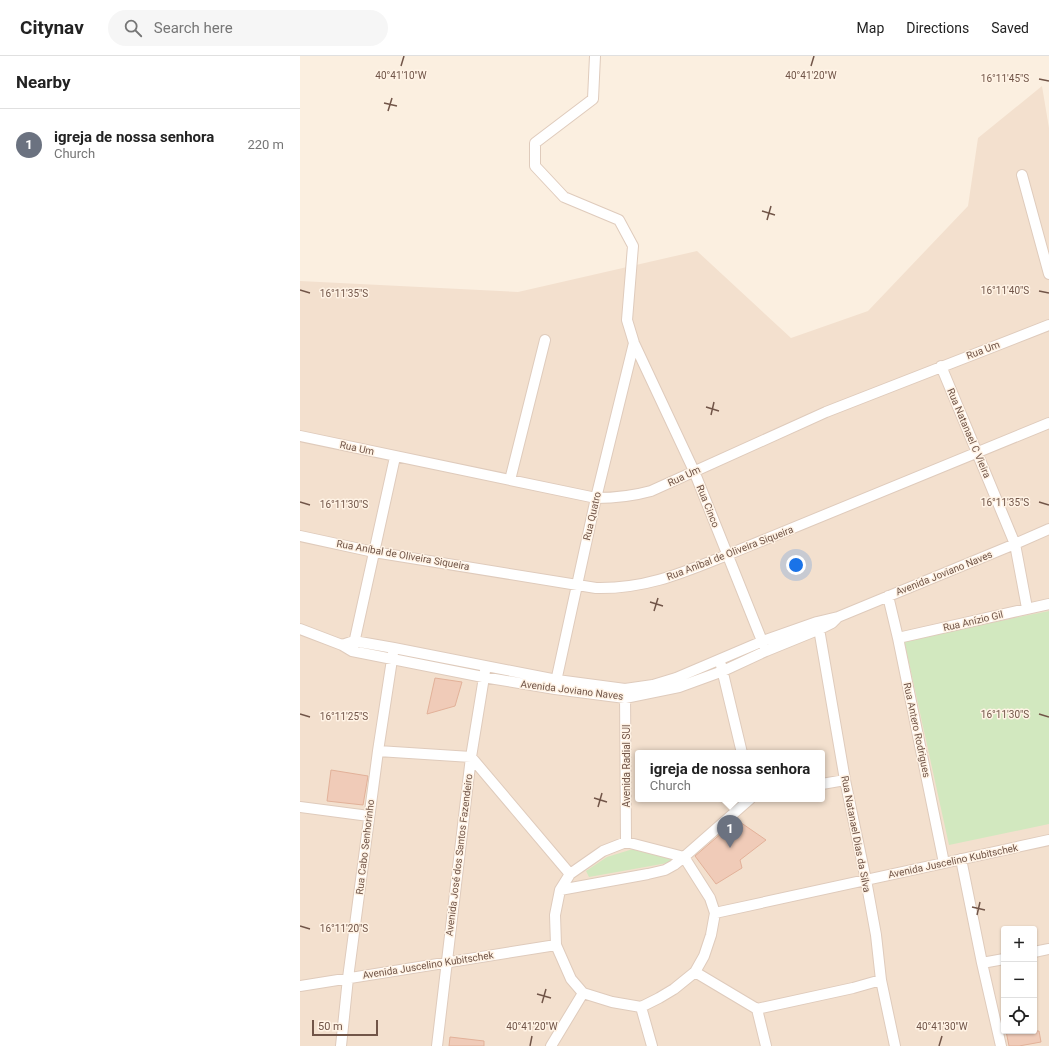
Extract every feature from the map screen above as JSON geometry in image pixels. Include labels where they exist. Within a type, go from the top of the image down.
[{"type":"street","name":"Rua Cinco","points":[[595,56],[593,99],[535,143],[535,166],[564,198],[618,220],[633,246],[627,320],[634,343],[694,471],[765,646]]},
{"type":"street","points":[[1022,175],[1049,274]]},
{"type":"street","name":"Rua Um","points":[[300,436],[596,498],[617,498],[651,491],[826,412],[1049,325]]},
{"type":"street","points":[[510,480],[545,340]]},
{"type":"street","name":"Rua Quatro","points":[[556,684],[596,498],[634,343]]},
{"type":"street","name":"Rua Natanael C Vieira","points":[[941,366],[1015,544],[1027,608]]},
{"type":"street","name":"Rua Aníbal de Oliveira Siqueira","points":[[300,536],[374,552],[596,588],[617,588],[646,584],[677,575],[728,555],[1049,423]]},
{"type":"street","points":[[353,646],[395,456]]},
{"type":"street","name":"Avenida Joviano Naves","points":[[625,693],[676,678],[719,660],[765,646],[818,625],[832,623],[838,617],[1049,529]]},
{"type":"street","name":"Rua Antero Rodrigues","points":[[888,596],[944,863]]},
{"type":"street","name":"Rua Anízio Gil","points":[[898,638],[1049,604]]},
{"type":"street","name":"Rua Natanael Dias da Silva","points":[[818,625],[845,780],[876,935],[881,980],[894,1046]]},
{"type":"street","name":"Avenida Joviano Naves","points":[[300,629],[342,645],[394,648],[486,665],[556,684]]},
{"type":"street","name":"Avenida Joviano Naves","points":[[353,646],[392,659],[483,677],[556,684],[625,693],[679,687],[723,671],[765,646]]},
{"type":"street","name":"Rua Cabo Senhorinho","points":[[341,1046],[348,978],[378,751],[394,648]]},
{"type":"street","points":[[719,660],[723,671],[741,750]]},
{"type":"street","name":"Avenida José dos Santos Fazendeiro","points":[[437,1046],[471,757],[486,665]]},
{"type":"street","name":"Avenida Radial SUl","points":[[625,693],[626,842]]},
{"type":"street","points":[[378,751],[471,757],[570,874]]},
{"type":"street","points":[[825,783],[845,780]]},
{"type":"street","points":[[560,890],[665,870],[684,857],[747,802]]},
{"type":"street","points":[[300,807],[370,816]]},
{"type":"street","name":"Avenida Juscelino Kubitschek","points":[[716,913],[1049,840]]},
{"type":"street","points":[[626,842],[684,857],[710,898],[716,913],[704,956],[695,972],[674,989],[641,1007],[612,1002],[583,993],[571,979],[556,945],[555,915],[560,890],[570,874],[603,851],[626,842]]},
{"type":"street","points":[[961,860],[1001,1046]]},
{"type":"street","name":"Avenida Juscelino Kubitschek","points":[[300,986],[556,945]]},
{"type":"street","points":[[1037,951],[1049,949]]},
{"type":"street","points":[[982,963],[1001,960]]},
{"type":"street","points":[[695,972],[757,1008],[852,988],[881,980]]},
{"type":"street","points":[[551,1046],[583,993]]},
{"type":"street","points":[[641,1007],[652,1046]]},
{"type":"street","points":[[757,1008],[766,1046]]},
{"type":"shaded area","points":[[1042,86],[1049,128],[1049,1046],[300,1046],[300,281],[518,292],[697,251],[791,338],[868,311],[968,206],[978,138]]},
{"type":"green space","points":[[1049,611],[1049,824],[949,845],[904,640]]},
{"type":"green space","points":[[633,849],[673,859],[673,862],[589,877],[586,871],[607,857]]},
{"type":"building","points":[[435,678],[462,682],[455,706],[427,714]]},
{"type":"building","points":[[331,770],[368,776],[363,805],[327,801]]},
{"type":"building","points":[[737,820],[766,840],[740,860],[742,868],[716,884],[695,856]]},
{"type":"building","points":[[1037,1031],[1039,1031],[1041,1042],[1019,1046],[1009,1046],[1007,1034],[1037,1034]]},
{"type":"building","points":[[450,1037],[484,1041],[484,1046],[449,1046]]},
{"type":"place","name":"igreja de nossa senhora","points":[[730,848]]}]
